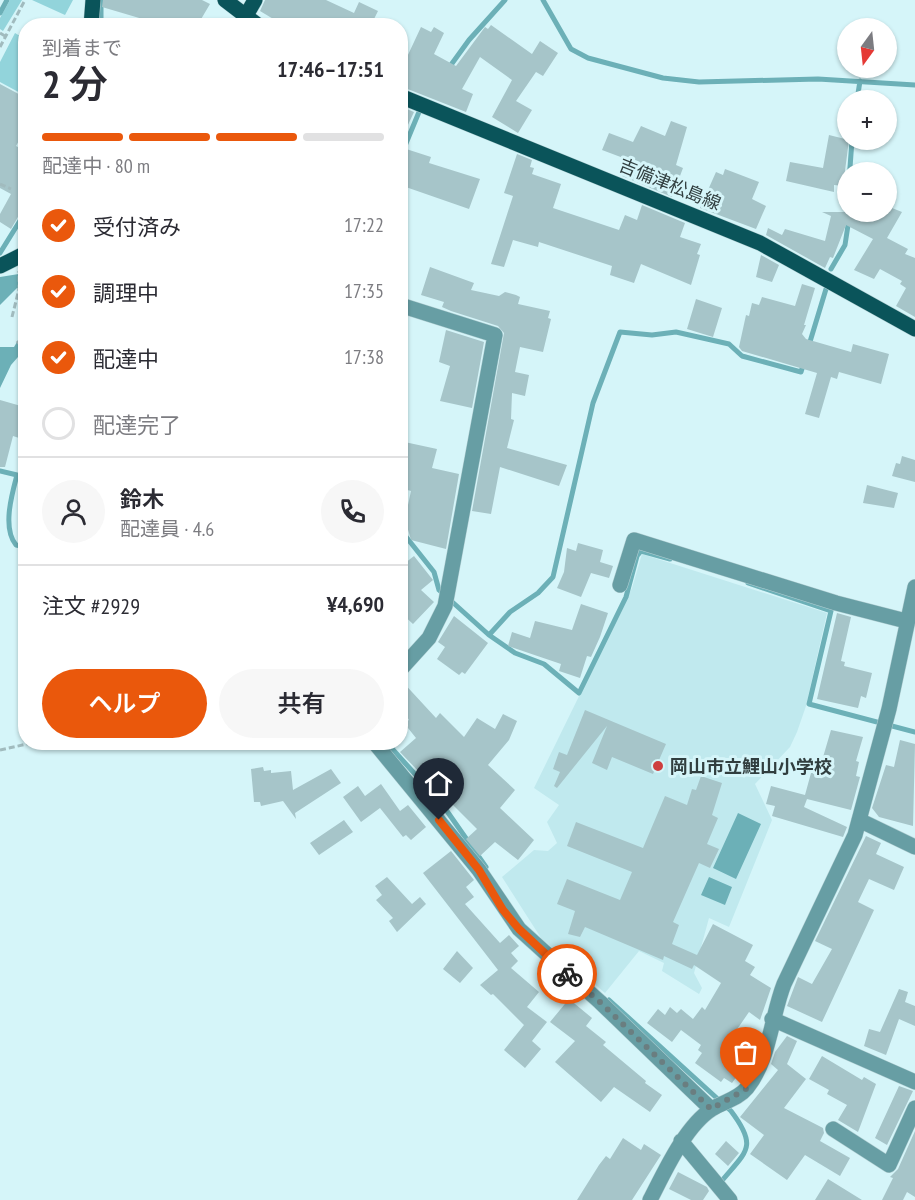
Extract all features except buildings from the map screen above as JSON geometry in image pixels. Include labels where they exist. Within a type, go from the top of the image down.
[{"type":"main road","points":[[92,18],[93,0]]},
{"type":"main road","points":[[225,0],[243,18]]},
{"type":"main road","points":[[250,18],[255,0]]},
{"type":"main road","name":"吉備津松島線","points":[[408,99],[760,243],[915,329]]},
{"type":"main road","points":[[0,266],[18,257]]},
{"type":"street","points":[[408,308],[495,335],[445,606],[429,638],[408,660]]},
{"type":"street","points":[[620,585],[634,540],[683,553],[836,603],[906,621]]},
{"type":"street","points":[[650,1200],[681,1142],[711,1109],[746,1089],[766,1051],[772,1019],[784,984],[846,856],[859,820],[889,709],[915,587]]},
{"type":"street","points":[[381,750],[465,853],[519,929],[600,1002],[711,1109]]},
{"type":"street","points":[[859,820],[915,847]]},
{"type":"street","points":[[772,1019],[915,1082]]},
{"type":"street","points":[[833,1129],[889,1165],[915,1108]]},
{"type":"street","points":[[681,1142],[730,1200]]},
{"type":"path","points":[[0,47],[25,0]]},
{"type":"path","points":[[0,33],[6,36]]},
{"type":"path","points":[[0,184],[11,189]]},
{"type":"path","points":[[12,317],[18,293]]},
{"type":"path","points":[[0,750],[18,746]]},
{"type":"shaded area","points":[[10,0],[22,0],[3,31],[0,29],[0,18]]},
{"type":"shaded area","points":[[32,0],[73,0],[65,15]]},
{"type":"shaded area","points":[[15,33],[18,35],[18,92],[0,82],[0,62]]},
{"type":"shaded area","points":[[18,274],[18,288],[0,305],[0,277]]},
{"type":"shaded area","points":[[18,340],[18,357],[11,365],[0,388],[0,347],[14,347]]},
{"type":"shaded area","name":"岡山市立鯉山小学校","points":[[642,554],[827,613],[806,706],[797,732],[790,747],[755,784],[772,820],[729,927],[709,918],[694,973],[702,988],[699,994],[662,971],[664,963],[639,951],[605,993],[541,938],[502,877],[534,850],[548,851],[557,843],[547,822],[559,805],[534,788],[632,588]]},
{"type":"shaded area","points":[[738,813],[761,824],[736,879],[713,868]]},
{"type":"shaded area","points":[[709,877],[732,887],[725,905],[701,895]]},
{"type":"waterway","points":[[0,13],[7,0]]},
{"type":"waterway","points":[[101,0],[101,18]]},
{"type":"waterway","points":[[448,69],[469,40],[505,0]]},
{"type":"waterway","points":[[543,0],[571,49],[588,58],[663,78],[699,82],[818,79],[915,85]]},
{"type":"waterway","points":[[859,90],[860,81]]},
{"type":"waterway","points":[[408,139],[419,112]]},
{"type":"waterway","points":[[850,162],[851,150]]},
{"type":"waterway","points":[[831,269],[845,245],[848,222]]},
{"type":"waterway","points":[[0,253],[18,224]]},
{"type":"waterway","points":[[809,345],[826,289]]},
{"type":"waterway","points":[[408,539],[434,572],[439,590],[489,635],[510,612],[538,593],[553,577],[593,403],[620,332],[652,335],[676,332],[729,344],[742,356],[801,372],[804,362]]},
{"type":"waterway","points":[[0,471],[17,475],[9,520],[12,538],[18,545]]},
{"type":"waterway","points":[[489,635],[515,653],[544,664],[579,693],[626,597],[637,556],[641,551],[670,559]]},
{"type":"waterway","points":[[748,583],[831,611],[809,704],[915,732]]},
{"type":"waterway","points":[[393,750],[442,804],[486,867]]},
{"type":"waterway","points":[[609,1000],[731,1111],[740,1123],[745,1133],[746,1149],[720,1183]]},
{"type":"way so far","points":[[567,974],[600,1002],[711,1109],[723,1105],[746,1089]]},
{"type":"place","name":"岡山市立鯉山小学校","points":[[658,766]]},
{"type":"route","points":[[439,820],[479,870],[503,910],[540,951],[567,974]]}]
